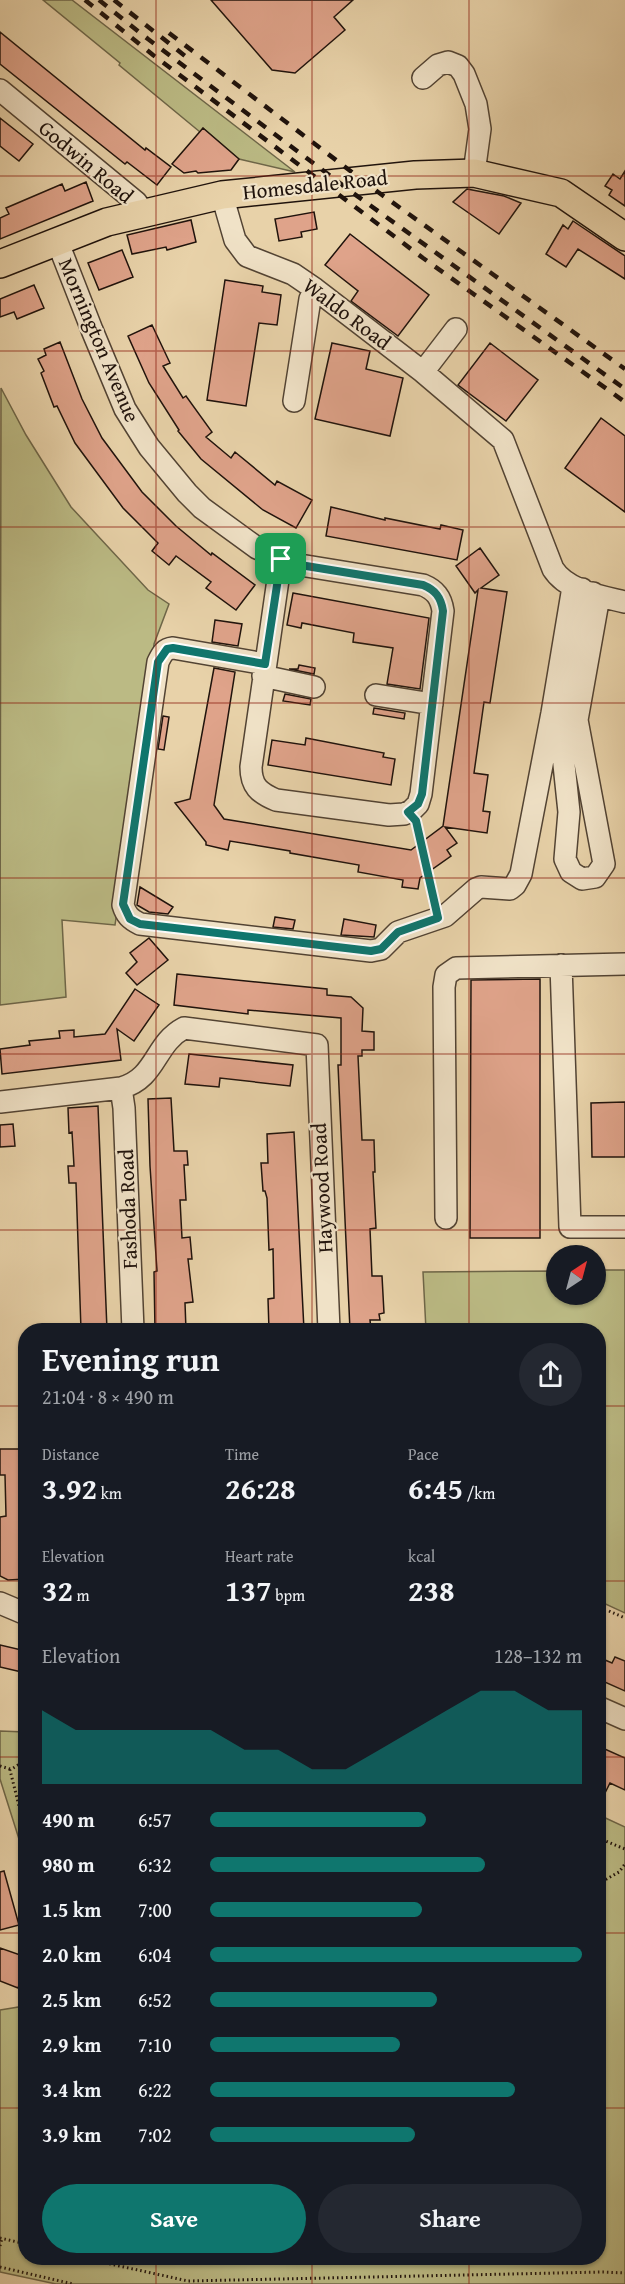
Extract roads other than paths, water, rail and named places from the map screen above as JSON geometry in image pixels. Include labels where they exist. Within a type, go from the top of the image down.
[{"type":"main road","name":"Homesdale Road","points":[[0,264],[107,222],[222,195],[415,175],[474,173],[561,193],[625,237]]},
{"type":"street","points":[[423,78],[438,65],[448,62],[458,66],[464,74],[476,104],[480,129],[474,173]]},
{"type":"street","name":"Godwin Road","points":[[0,90],[136,202],[143,212]]},
{"type":"street","name":"Waldo Road","points":[[222,195],[235,240],[247,256],[293,274],[315,289],[423,372],[503,440],[553,569],[559,579],[583,589]]},
{"type":"street","name":"Mornington Avenue","points":[[58,243],[125,409],[149,447],[187,494],[202,508],[257,548],[281,559],[300,565],[423,585],[438,594],[443,611],[432,704]]},
{"type":"street","points":[[294,401],[310,299],[315,289]]},
{"type":"street","points":[[423,372],[456,329]]},
{"type":"street","points":[[281,559],[251,767],[251,778],[258,790],[276,800],[399,814],[418,804],[422,794],[432,704],[376,695]]},
{"type":"street","points":[[583,589],[598,602],[577,720],[604,864],[595,877],[582,879],[572,872],[565,859],[569,812],[562,755],[591,607],[583,589]]},
{"type":"street","points":[[583,589],[625,602]]},
{"type":"street","points":[[314,687],[264,670],[173,648],[167,649],[162,654],[158,662],[123,904],[125,913],[130,919],[140,924],[371,951],[381,949],[398,932],[445,916],[481,887],[510,889],[521,874],[552,713],[583,589]]},
{"type":"street","points":[[446,1218],[444,987],[447,975],[456,968],[625,964]]},
{"type":"street","points":[[561,965],[570,1227],[625,1227]]},
{"type":"street","name":"Haywood Road","points":[[121,1088],[134,1084],[144,1077],[170,1038],[184,1028],[317,1045],[329,1323]]},
{"type":"street","points":[[0,1102],[121,1088]]},
{"type":"street","name":"Fashoda Road","points":[[121,1088],[124,1108],[133,1323]]},
{"type":"street","points":[[0,1603],[18,1611]]},
{"type":"street","points":[[606,1711],[625,1719]]},
{"type":"railway","points":[[85,0],[153,55],[423,258],[625,402]]},
{"type":"railway","points":[[99,0],[353,193],[625,389]]},
{"type":"railway","points":[[114,0],[189,59]]},
{"type":"railway","points":[[169,33],[378,192],[625,369]]}]
